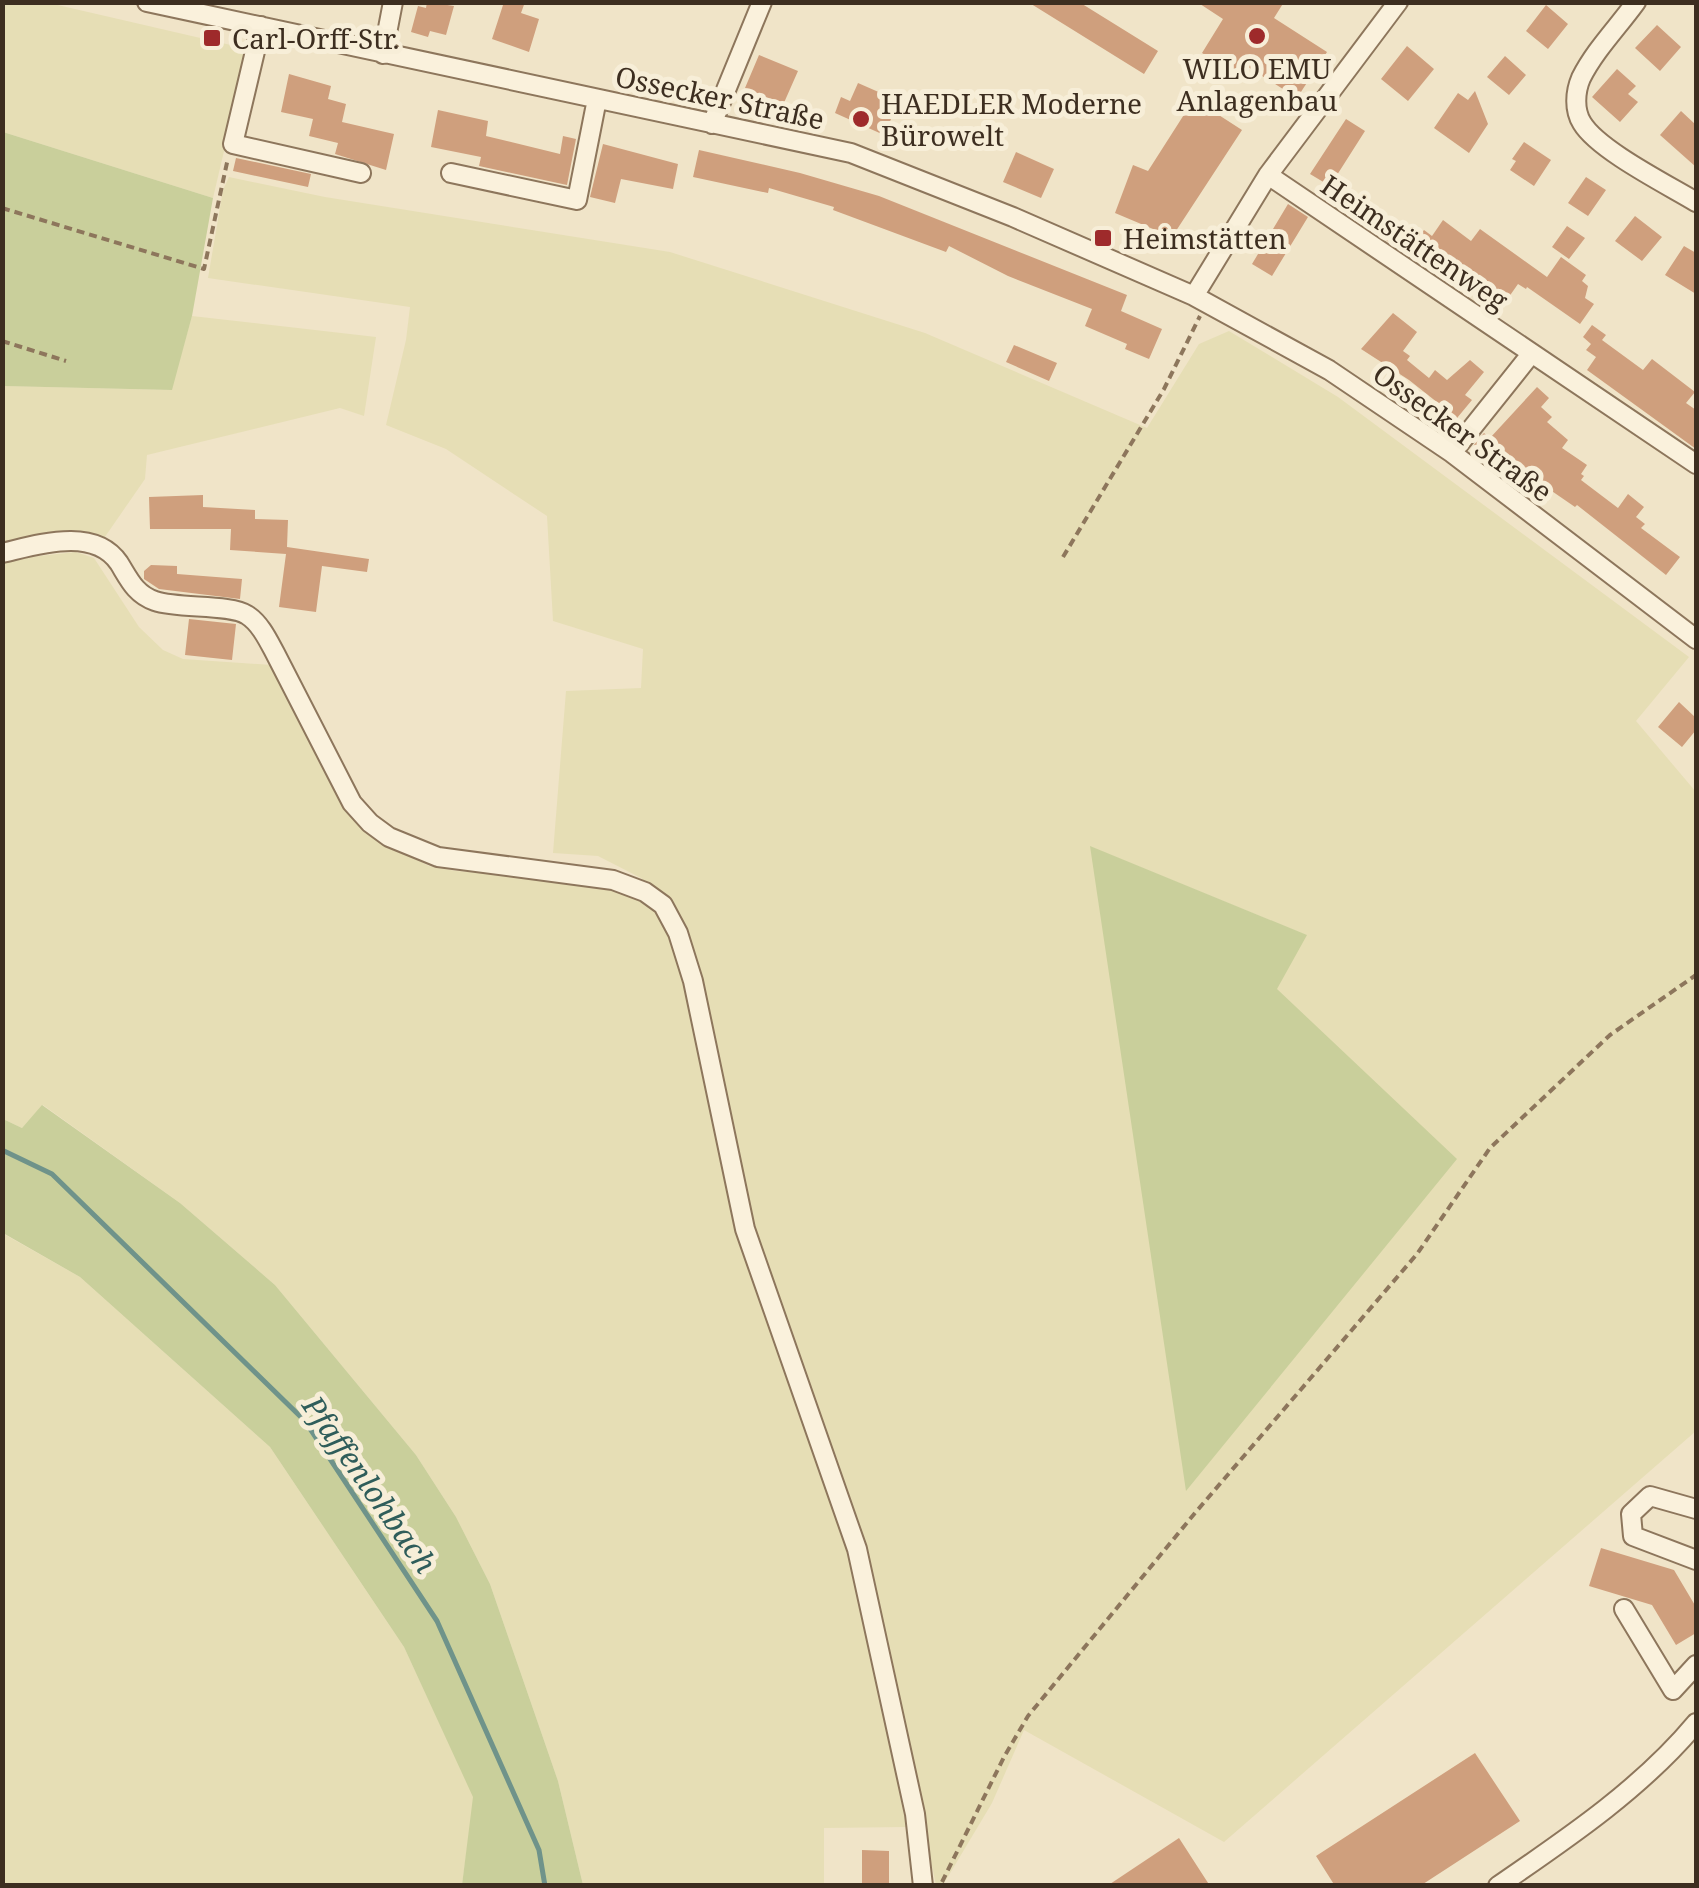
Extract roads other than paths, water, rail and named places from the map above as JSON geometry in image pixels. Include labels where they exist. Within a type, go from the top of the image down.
[{"type":"street","name":"Ossecker Straße","points":[[147,2],[852,154],[1013,217],[1200,299],[1329,370],[1452,453],[1696,639]]},
{"type":"street","points":[[383,54],[392,2]]},
{"type":"street","points":[[712,124],[762,2]]},
{"type":"street","points":[[1200,299],[1268,175],[1398,2]]},
{"type":"street","points":[[1636,2],[1581,79],[1577,112],[1583,126],[1614,152],[1696,202]]},
{"type":"street","points":[[261,26],[233,144],[361,173]]},
{"type":"street","points":[[451,173],[577,200],[597,100]]},
{"type":"street","name":"Heimstättenweg","points":[[1268,175],[1696,464]]},
{"type":"street","points":[[1452,453],[1532,354]]},
{"type":"street","points":[[2,552],[59,540],[96,546],[110,552],[127,581],[156,601],[246,614],[262,631],[352,803],[389,837],[438,857],[613,880],[645,892],[663,905],[693,981],[744,1229],[857,1549],[915,1814],[923,1886]]},
{"type":"street","points":[[1696,1509],[1650,1496],[1631,1514],[1633,1536],[1696,1560]]},
{"type":"street","points":[[1624,1608],[1674,1690],[1696,1665]]},
{"type":"street","points":[[1498,1886],[1576,1832],[1680,1742],[1696,1722]]},
{"type":"waterway","name":"Pfaffenlohbach","points":[[2,1150],[52,1174],[305,1421],[437,1621],[539,1850],[545,1886]]},
{"type":"place","name":"WILO EMU Anlagenbau","points":[[1257,36]]},
{"type":"place","name":"Carl-Orff-Str.","points":[[212,38]]},
{"type":"place","name":"HAEDLER Moderne Bürowelt","points":[[861,119]]},
{"type":"place","name":"Heimstätten","points":[[1103,238]]}]
